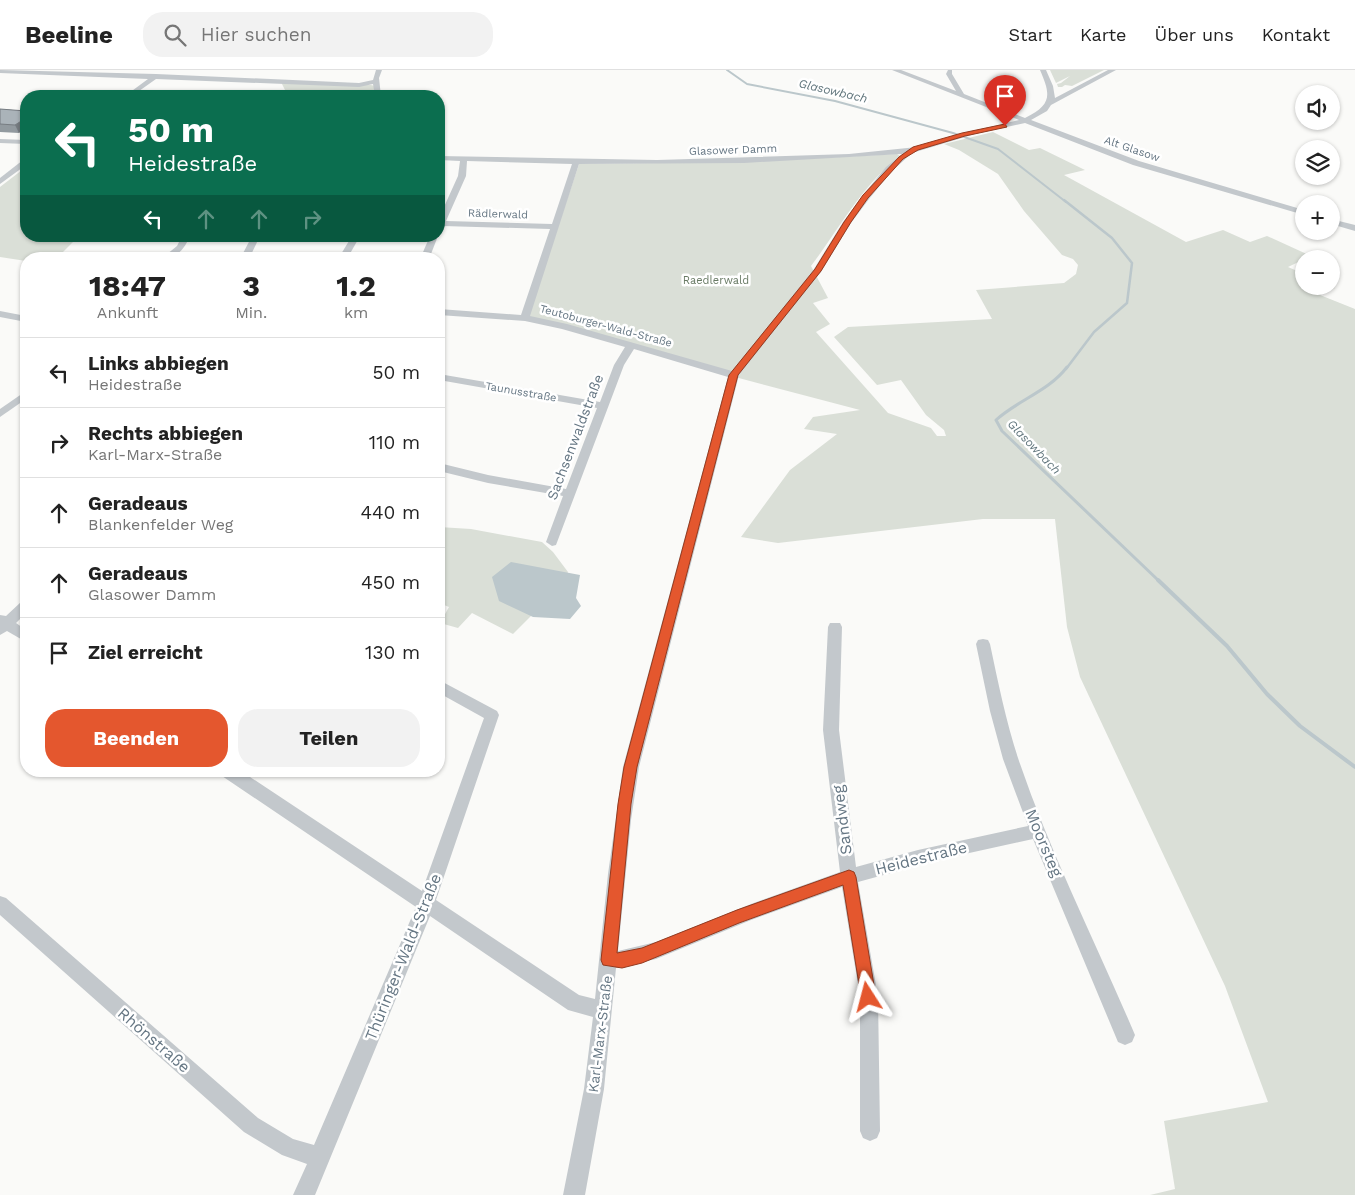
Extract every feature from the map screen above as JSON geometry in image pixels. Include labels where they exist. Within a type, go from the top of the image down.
[{"type":"street","points":[[136,90],[164,70]]},
{"type":"street","points":[[377,90],[376,81],[379,70]]},
{"type":"street","name":"Alt Glasow","points":[[896,70],[1136,163],[1295,210]]},
{"type":"street","points":[[949,70],[949,74],[955,81],[961,94],[957,95]]},
{"type":"street","points":[[1043,70],[1051,91],[1050,103]]},
{"type":"street","name":"Glasower Damm","points":[[445,158],[576,163],[738,162],[911,150],[1025,121],[1066,93],[1113,70]]},
{"type":"street","points":[[0,71],[359,85],[366,85],[376,81]]},
{"type":"street","points":[[359,85],[368,90]]},
{"type":"street","points":[[1051,91],[1066,93]]},
{"type":"street","points":[[1006,114],[1040,112]]},
{"type":"street","points":[[0,141],[20,142]]},
{"type":"street","points":[[734,375],[818,270],[847,222],[866,197],[888,170],[911,150]]},
{"type":"street","points":[[445,213],[462,176],[464,159]]},
{"type":"street","points":[[525,318],[576,163]]},
{"type":"street","points":[[0,182],[20,167]]},
{"type":"street","name":"Rädlerwald","points":[[445,224],[556,227]]},
{"type":"street","points":[[1340,224],[1355,228]]},
{"type":"street","points":[[174,252],[181,247],[183,242]]},
{"type":"street","name":"Teutoburger-Wald-Straße","points":[[445,312],[525,318],[564,326],[734,375]]},
{"type":"street","points":[[0,314],[20,318]]},
{"type":"street","name":"Sachsenwaldstraße","points":[[552,542],[619,365],[631,345]]},
{"type":"street","name":"Karl-Marx-Straße","points":[[574,1195],[590,1120],[603,1010],[620,832],[631,767],[734,375]]},
{"type":"street","name":"Taunusstraße","points":[[445,378],[603,406]]},
{"type":"street","points":[[0,414],[20,399]]},
{"type":"street","points":[[445,468],[488,479],[569,493]]},
{"type":"street","points":[[20,610],[2,624],[20,634]]},
{"type":"street","name":"Sandweg","points":[[835,628],[831,730],[849,877],[868,997],[870,1131]]},
{"type":"street","name":"Moorsteg","points":[[984,644],[997,711],[1010,759],[1038,831],[1126,1035]]},
{"type":"street","name":"Thüringer-Wald-Straße","points":[[304,1195],[426,904],[492,715],[445,689]]},
{"type":"street","points":[[237,777],[575,1003],[603,1010]]},
{"type":"street","name":"Heidestraße","points":[[608,960],[622,960],[642,955],[737,917],[849,877],[934,853],[1038,831]]},
{"type":"street","name":"Rhönstraße","points":[[0,904],[251,1125],[289,1148],[319,1157]]},
{"type":"green space","points":[[1050,70],[1104,70],[1072,86],[1058,87],[1057,84],[1070,76],[1056,83]]},
{"type":"green space","points":[[281,82],[375,86],[375,90],[285,90]]},
{"type":"green space","name":"Raedlerwald","points":[[993,132],[1029,150],[1040,148],[1085,170],[1064,175],[1186,242],[1223,230],[1250,242],[1267,236],[1298,250],[1295,250],[1295,264],[1288,267],[1295,270],[1295,295],[1320,295],[1355,309],[1355,1195],[1150,1195],[1175,1189],[1164,1121],[1268,1102],[1225,986],[1080,677],[1067,627],[1055,519],[983,519],[778,543],[741,537],[790,470],[837,434],[804,429],[813,417],[860,410],[735,377],[528,316],[579,164],[742,162],[897,154],[900,156],[863,193],[811,266],[828,298],[813,303],[830,324],[816,332],[888,413],[931,428],[937,436],[946,436],[944,430],[926,415],[901,380],[877,385],[834,337],[848,327],[992,319],[976,290],[1064,283],[1076,274],[1078,265],[1073,259],[1062,255],[1024,211],[998,174],[959,150],[944,144]]},
{"type":"green space","points":[[20,172],[20,242],[73,242],[63,252],[20,252],[20,260],[0,257],[0,187]]},
{"type":"green space","points":[[445,527],[471,529],[542,542],[553,552],[568,572],[565,582],[513,634],[472,613],[458,628],[445,624],[445,614],[449,607],[445,605]]},
{"type":"shaded area","points":[[511,562],[580,575],[576,598],[581,606],[570,619],[533,617],[499,601],[492,577]]},
{"type":"building","points":[[0,109],[20,111],[20,122],[15,125],[0,124]]},
{"type":"waterway","name":"Glasowbach","points":[[727,70],[747,84],[835,101],[953,133],[998,149],[1066,202]]},
{"type":"waterway","name":"Glasowbach","points":[[1064,200],[1112,238],[1132,263],[1127,303],[1094,332],[1066,369]]},
{"type":"waterway","name":"Glasowbach","points":[[1067,367],[1051,383],[996,420],[1002,431],[1159,581]]},
{"type":"waterway","name":"Glasowbach","points":[[1158,580],[1227,646],[1267,694],[1300,726],[1355,767]]},
{"type":"route","points":[[868,997],[849,877],[737,917],[642,955],[622,960],[608,960],[624,804],[648,698],[734,375],[818,270],[847,222],[866,197],[888,170],[901,158],[911,150],[1005,126]]}]
